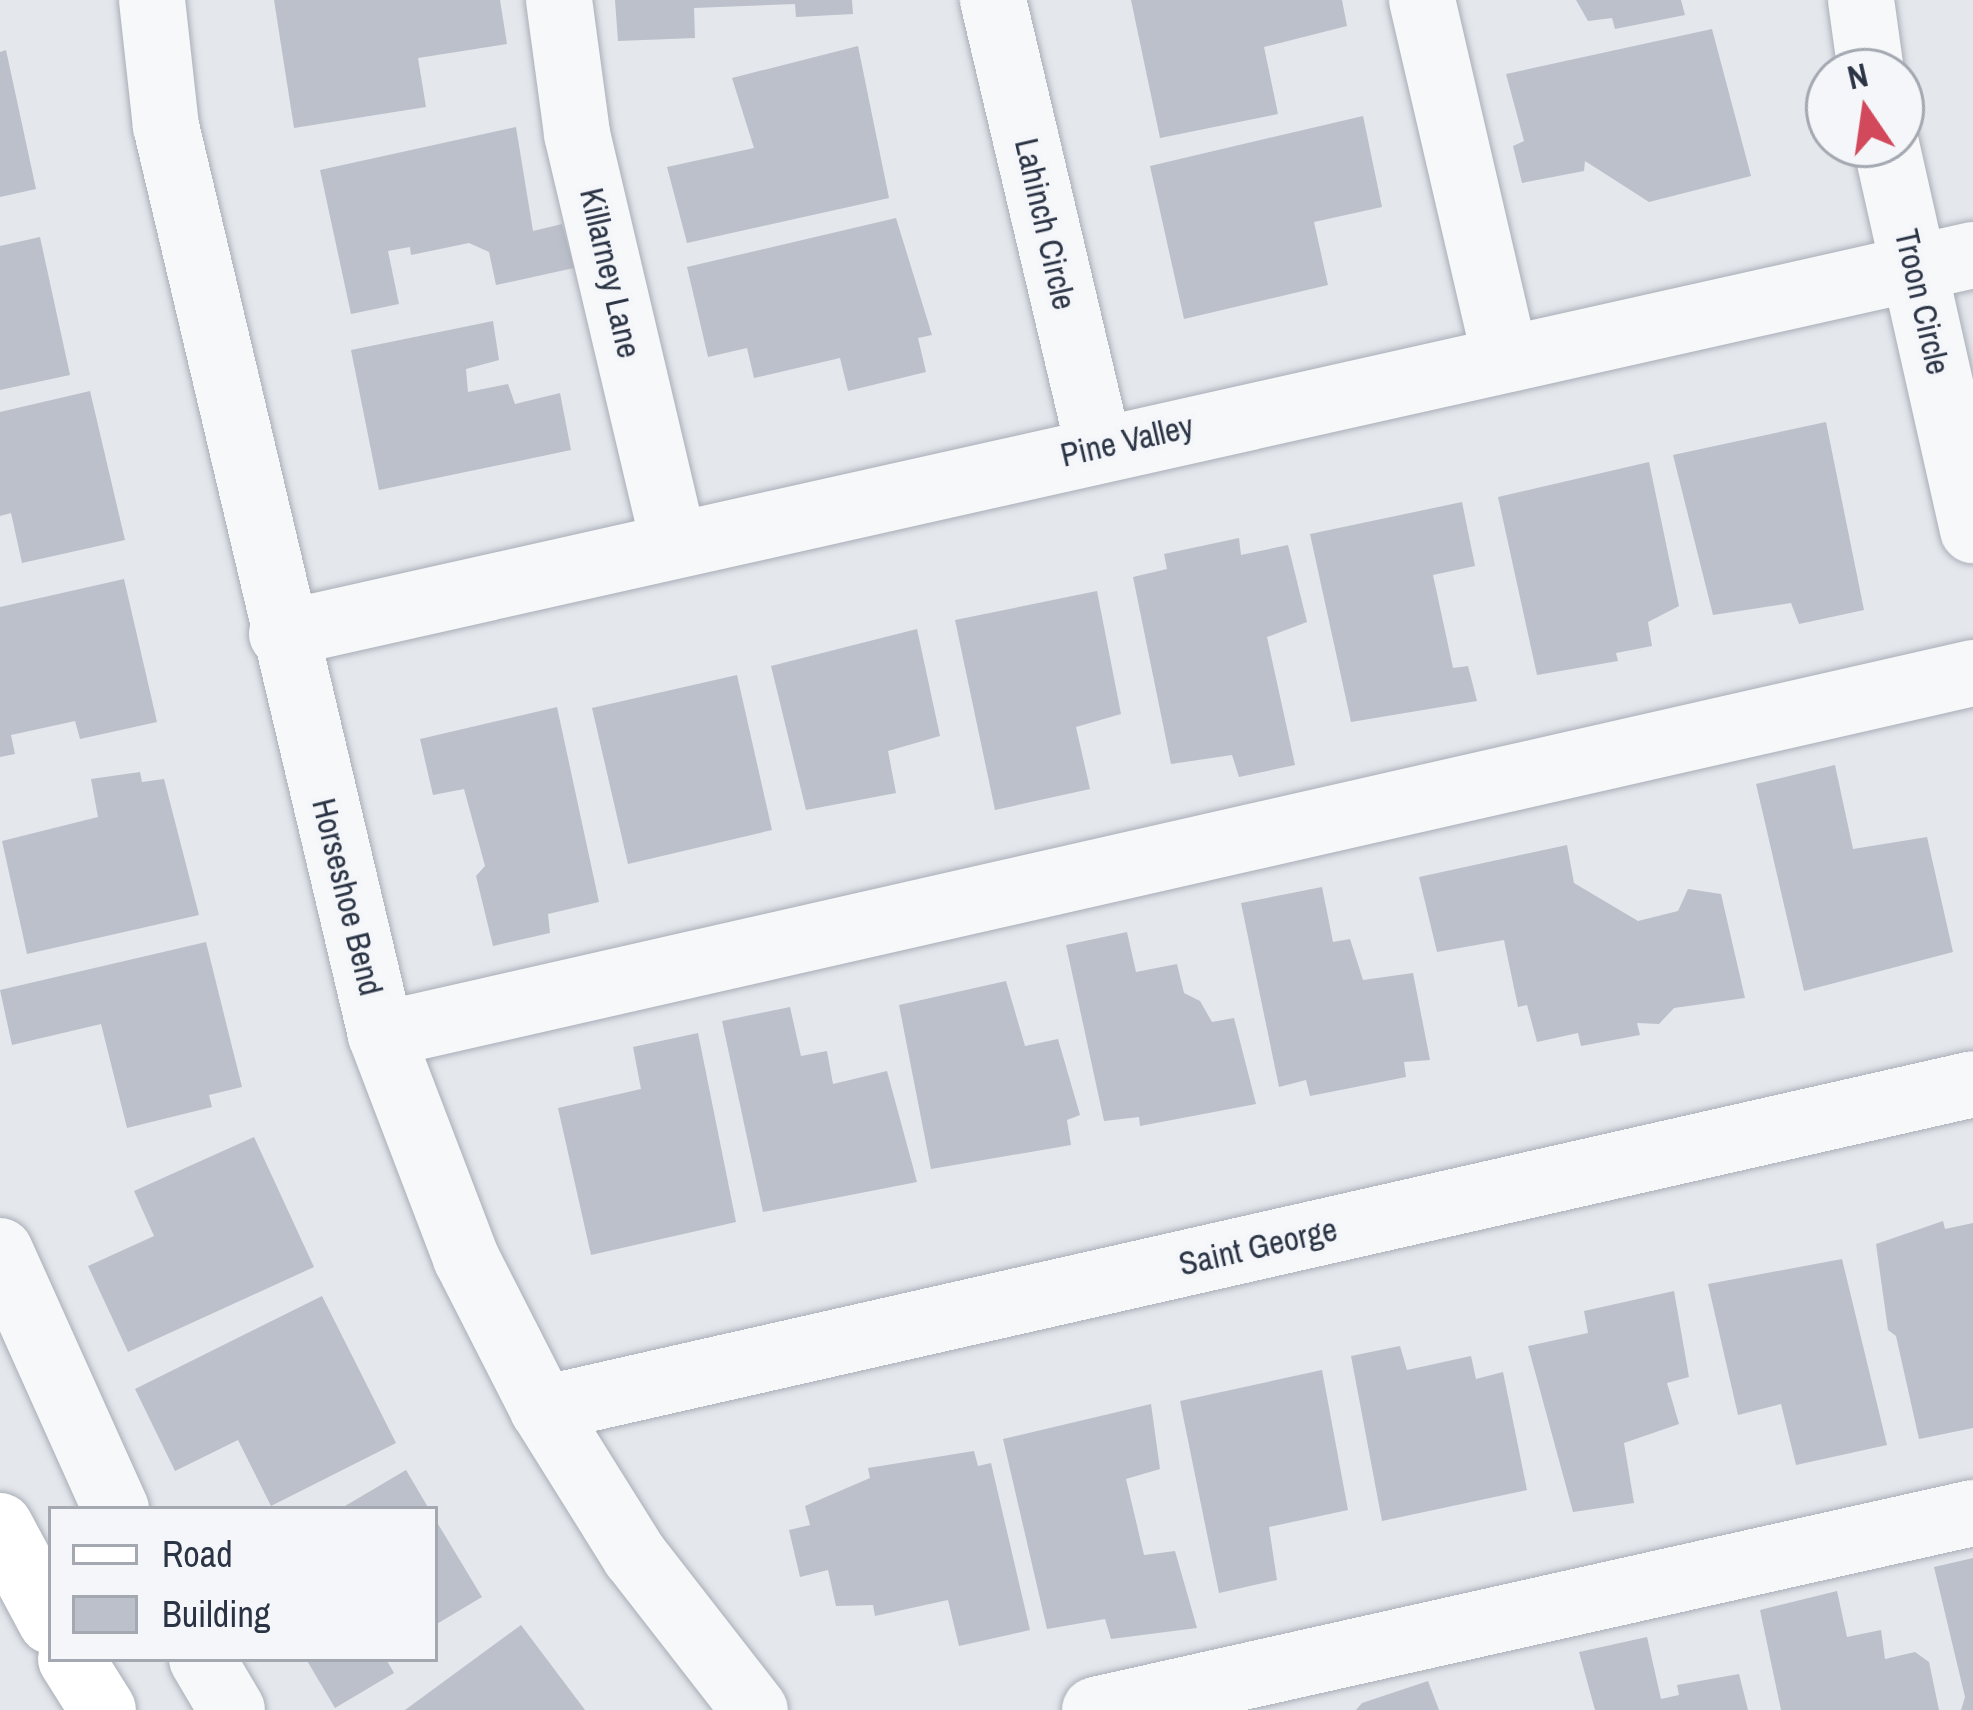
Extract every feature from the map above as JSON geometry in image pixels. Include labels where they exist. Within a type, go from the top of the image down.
[{"type":"main road","points":[[0,1526],[48,1615]]},
{"type":"main road","points":[[73,1662],[104,1710]]},
{"type":"street","name":"Horseshoe Bend","points":[[152,0],[166,126],[281,634],[381,1035],[466,1258],[543,1409],[635,1556],[743,1706]]},
{"type":"street","name":"Killarney Lane","points":[[559,0],[577,134],[674,544]]},
{"type":"street","name":"Lahinch Circle","points":[[993,0],[1099,448]]},
{"type":"street","points":[[1422,0],[1505,356]]},
{"type":"street","points":[[1861,0],[1867,48]]},
{"type":"street","name":"Troon Circle","points":[[1898,168],[1944,262],[1973,530]]},
{"type":"street","name":"Pine Valley","points":[[281,634],[1505,356],[1944,262]]},
{"type":"street","points":[[381,1035],[1973,673]]},
{"type":"street","name":"Saint George","points":[[543,1409],[1973,1084]]},
{"type":"street","points":[[0,1251],[115,1506]]},
{"type":"street","points":[[1095,1710],[1973,1513]]},
{"type":"street","points":[[204,1662],[232,1710]]},
{"type":"building","points":[[274,0],[500,0],[507,44],[418,58],[426,107],[294,128]]},
{"type":"building","points":[[615,0],[852,0],[853,14],[796,17],[795,4],[694,8],[695,38],[618,41]]},
{"type":"building","points":[[1131,0],[1342,0],[1347,26],[1264,47],[1278,114],[1160,138]]},
{"type":"building","points":[[1576,0],[1681,0],[1685,15],[1615,29],[1612,18],[1588,21]]},
{"type":"building","points":[[1712,29],[1751,176],[1649,202],[1585,161],[1584,171],[1522,183],[1513,146],[1524,141],[1506,74]]},
{"type":"building","points":[[858,46],[889,198],[687,243],[667,167],[754,148],[732,78]]},
{"type":"building","points":[[6,50],[36,189],[0,197],[0,52]]},
{"type":"building","points":[[1363,116],[1382,207],[1314,222],[1328,285],[1184,319],[1150,166]]},
{"type":"building","points":[[516,127],[533,231],[562,224],[574,268],[496,285],[489,252],[469,243],[411,255],[410,247],[388,251],[399,304],[351,314],[320,170]]},
{"type":"building","points":[[896,218],[932,335],[918,338],[926,372],[848,391],[840,358],[754,378],[747,348],[708,357],[687,267]]},
{"type":"building","points":[[40,237],[70,375],[0,390],[0,246]]},
{"type":"building","points":[[493,321],[499,360],[466,369],[468,392],[508,384],[515,404],[560,393],[571,450],[379,490],[351,350]]},
{"type":"building","points":[[90,391],[125,540],[22,563],[11,513],[0,516],[0,412]]},
{"type":"building","points":[[1826,422],[1864,610],[1799,624],[1791,603],[1713,615],[1673,455]]},
{"type":"building","points":[[1649,462],[1679,606],[1648,622],[1652,646],[1616,653],[1618,661],[1537,675],[1498,497]]},
{"type":"building","points":[[1462,502],[1475,566],[1433,575],[1453,668],[1468,666],[1477,701],[1351,722],[1310,534]]},
{"type":"building","points":[[1239,538],[1241,555],[1288,545],[1307,622],[1267,637],[1295,765],[1239,777],[1232,755],[1171,764],[1133,577],[1167,569],[1164,554]]},
{"type":"building","points":[[124,579],[157,722],[80,739],[75,721],[11,735],[15,754],[0,757],[0,607]]},
{"type":"building","points":[[1097,591],[1121,714],[1076,727],[1090,789],[995,810],[955,620]]},
{"type":"building","points":[[917,629],[940,736],[888,751],[896,793],[806,810],[771,666]]},
{"type":"building","points":[[737,675],[772,830],[628,864],[592,708]]},
{"type":"building","points":[[557,707],[599,902],[548,914],[550,933],[493,946],[476,876],[485,866],[464,789],[433,795],[420,739]]},
{"type":"building","points":[[1835,765],[1853,849],[1927,837],[1953,952],[1804,991],[1756,784]]},
{"type":"building","points":[[140,772],[142,782],[164,779],[199,915],[27,954],[2,841],[98,817],[91,779]]},
{"type":"building","points":[[1567,845],[1574,883],[1638,921],[1678,911],[1688,889],[1721,894],[1745,998],[1674,1008],[1659,1024],[1637,1023],[1640,1035],[1581,1046],[1578,1033],[1537,1042],[1527,1005],[1518,1007],[1504,940],[1437,952],[1419,877]]},
{"type":"building","points":[[1322,887],[1333,942],[1350,939],[1363,980],[1413,973],[1430,1060],[1404,1062],[1406,1077],[1310,1096],[1306,1080],[1279,1087],[1241,903]]},
{"type":"building","points":[[1127,932],[1136,972],[1177,964],[1184,993],[1200,1001],[1212,1022],[1234,1018],[1256,1104],[1140,1126],[1139,1117],[1104,1121],[1066,945]]},
{"type":"building","points":[[206,942],[242,1087],[209,1095],[212,1107],[127,1128],[101,1024],[12,1045],[0,990]]},
{"type":"building","points":[[1006,981],[1025,1046],[1058,1039],[1080,1115],[1067,1120],[1071,1145],[931,1169],[899,1005]]},
{"type":"building","points":[[790,1007],[801,1056],[827,1051],[833,1084],[887,1071],[917,1182],[763,1212],[722,1021]]},
{"type":"building","points":[[698,1033],[736,1222],[591,1255],[558,1108],[641,1089],[633,1047]]},
{"type":"building","points":[[254,1137],[314,1267],[128,1352],[88,1266],[154,1236],[134,1191]]},
{"type":"building","points":[[1943,1221],[1945,1229],[1973,1223],[1973,1428],[1919,1439],[1896,1336],[1888,1330],[1876,1244]]},
{"type":"building","points":[[1842,1259],[1887,1445],[1796,1465],[1781,1404],[1738,1415],[1708,1284]]},
{"type":"building","points":[[1674,1291],[1689,1377],[1667,1383],[1679,1424],[1624,1443],[1634,1503],[1573,1512],[1528,1346],[1588,1333],[1584,1311]]},
{"type":"building","points":[[322,1296],[396,1443],[271,1506],[238,1440],[175,1471],[135,1389]]},
{"type":"building","points":[[1400,1346],[1407,1370],[1471,1356],[1476,1379],[1503,1372],[1527,1490],[1382,1521],[1351,1356]]},
{"type":"building","points":[[1322,1370],[1348,1510],[1269,1527],[1277,1580],[1219,1593],[1180,1401]]},
{"type":"building","points":[[1151,1404],[1160,1469],[1126,1479],[1144,1555],[1175,1551],[1197,1628],[1111,1639],[1105,1619],[1047,1629],[1003,1439]]},
{"type":"building","points":[[974,1451],[978,1466],[991,1463],[1030,1630],[959,1646],[948,1600],[875,1616],[873,1605],[836,1606],[828,1570],[800,1577],[789,1530],[810,1525],[805,1506],[870,1478],[868,1468]]},
{"type":"building","points":[[406,1470],[427,1506],[345,1506]]},
{"type":"building","points":[[438,1524],[482,1597],[438,1623]]},
{"type":"building","points":[[1973,1558],[1973,1710],[1961,1710],[1965,1697],[1934,1567]]},
{"type":"building","points":[[1837,1591],[1847,1637],[1881,1630],[1885,1659],[1915,1652],[1929,1662],[1939,1710],[1781,1710],[1760,1610]]},
{"type":"building","points":[[521,1625],[585,1710],[405,1710]]},
{"type":"building","points":[[1647,1637],[1661,1699],[1679,1695],[1677,1685],[1739,1674],[1748,1710],[1595,1710],[1579,1652]]},
{"type":"building","points":[[308,1662],[388,1662],[394,1673],[335,1708]]},
{"type":"building","points":[[1428,1681],[1439,1710],[1356,1710],[1362,1703]]}]
